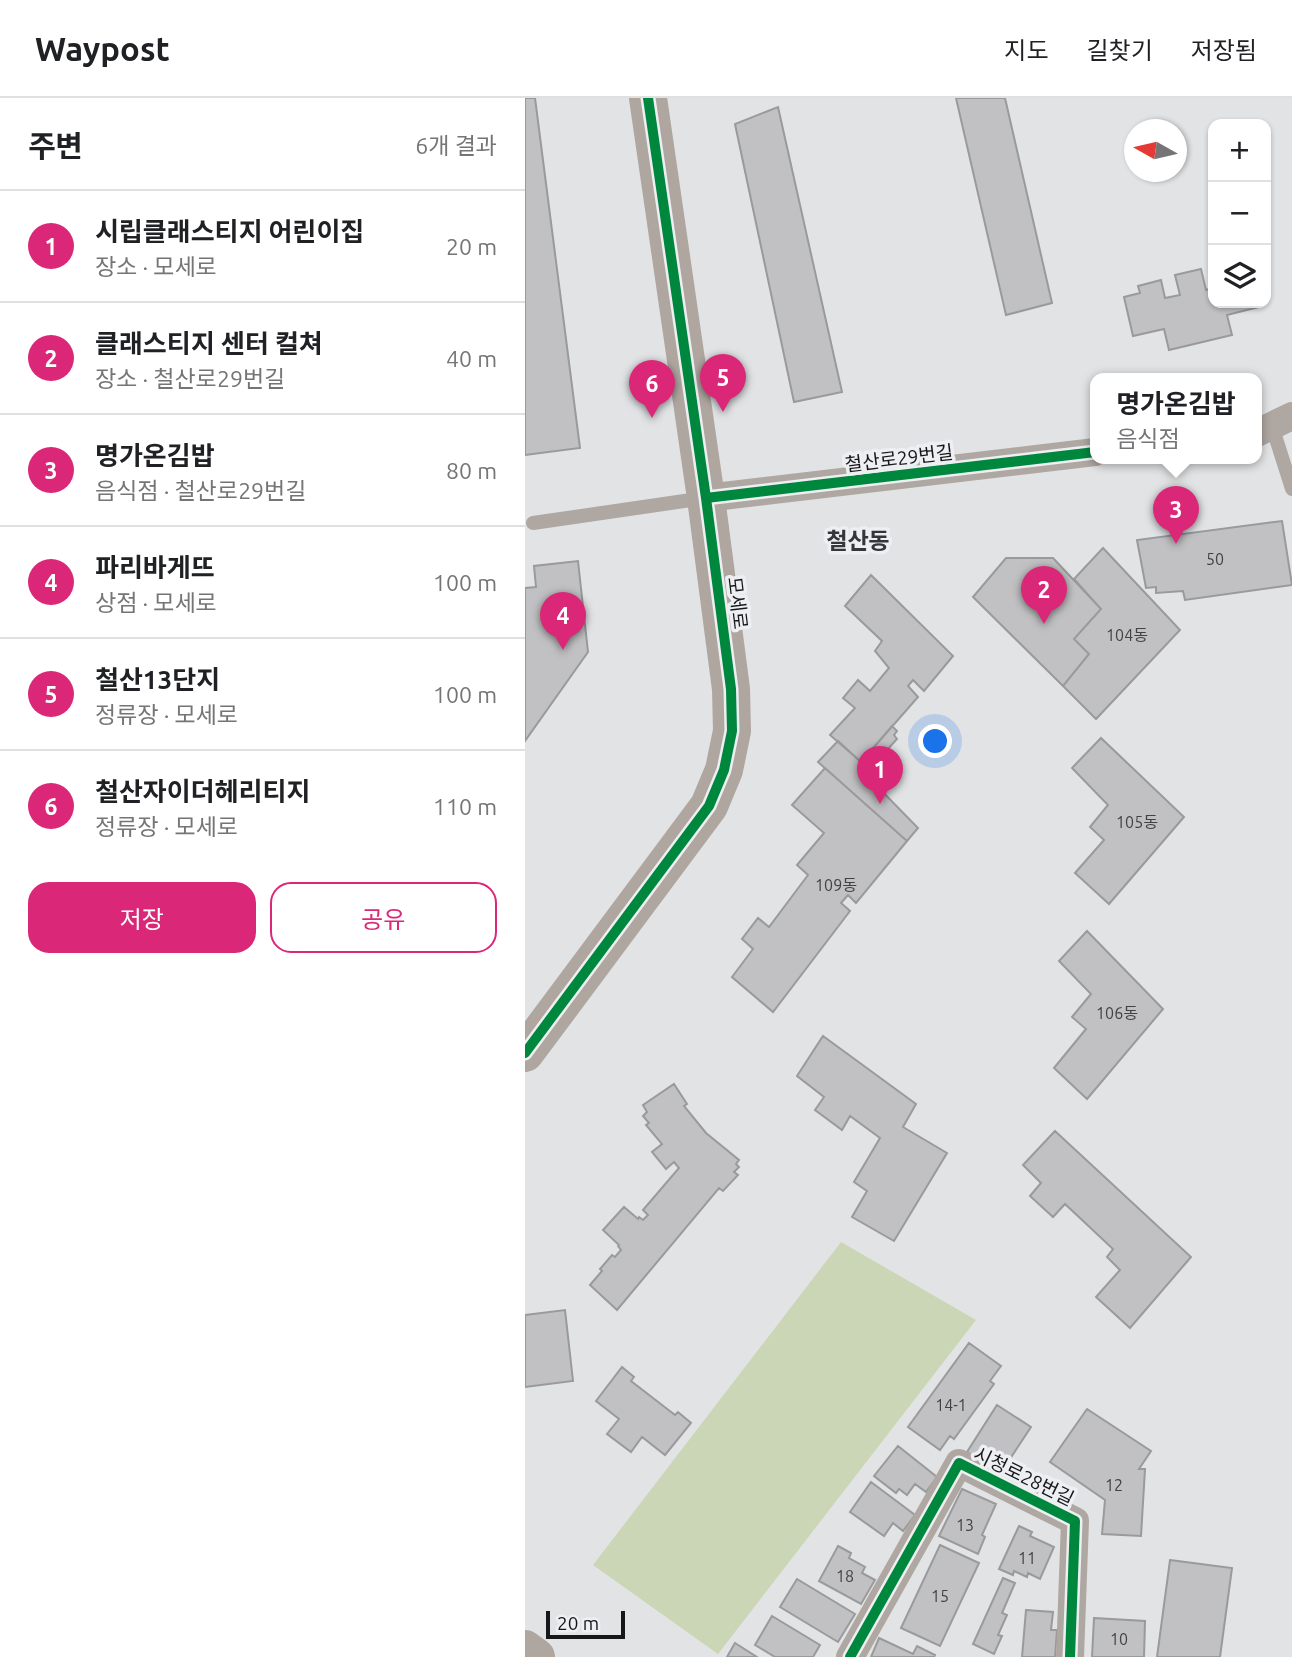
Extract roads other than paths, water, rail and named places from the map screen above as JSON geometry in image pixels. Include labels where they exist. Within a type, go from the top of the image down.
[{"type":"street","name":"모세로","points":[[525,1052],[709,806],[724,770],[732,731],[731,689],[706,498],[648,98]]},
{"type":"street","name":"철산로29번길","points":[[706,498],[1090,453]]},
{"type":"street","name":"시청로28번길","points":[[850,1657],[959,1463],[1075,1521],[1070,1657]]},
{"type":"street","points":[[525,1649],[536,1657]]},
{"type":"lane","points":[[1273,425],[1292,489]]},
{"type":"lane","points":[[533,523],[706,498]]},
{"type":"place","name":"철산13단지","points":[[723,412]]},
{"type":"place","name":"철산자이더헤리티지","points":[[652,418]]},
{"type":"place","name":"명가온김밥","points":[[1176,544]]},
{"type":"place","name":"클래스티지 센터 컬쳐","points":[[1044,624]]},
{"type":"place","name":"파리바게뜨","points":[[563,650]]},
{"type":"place","name":"시립클래스티지 어린이집","points":[[880,804]]},
{"type":"district","name":"철산동","points":[[858,540]]}]
